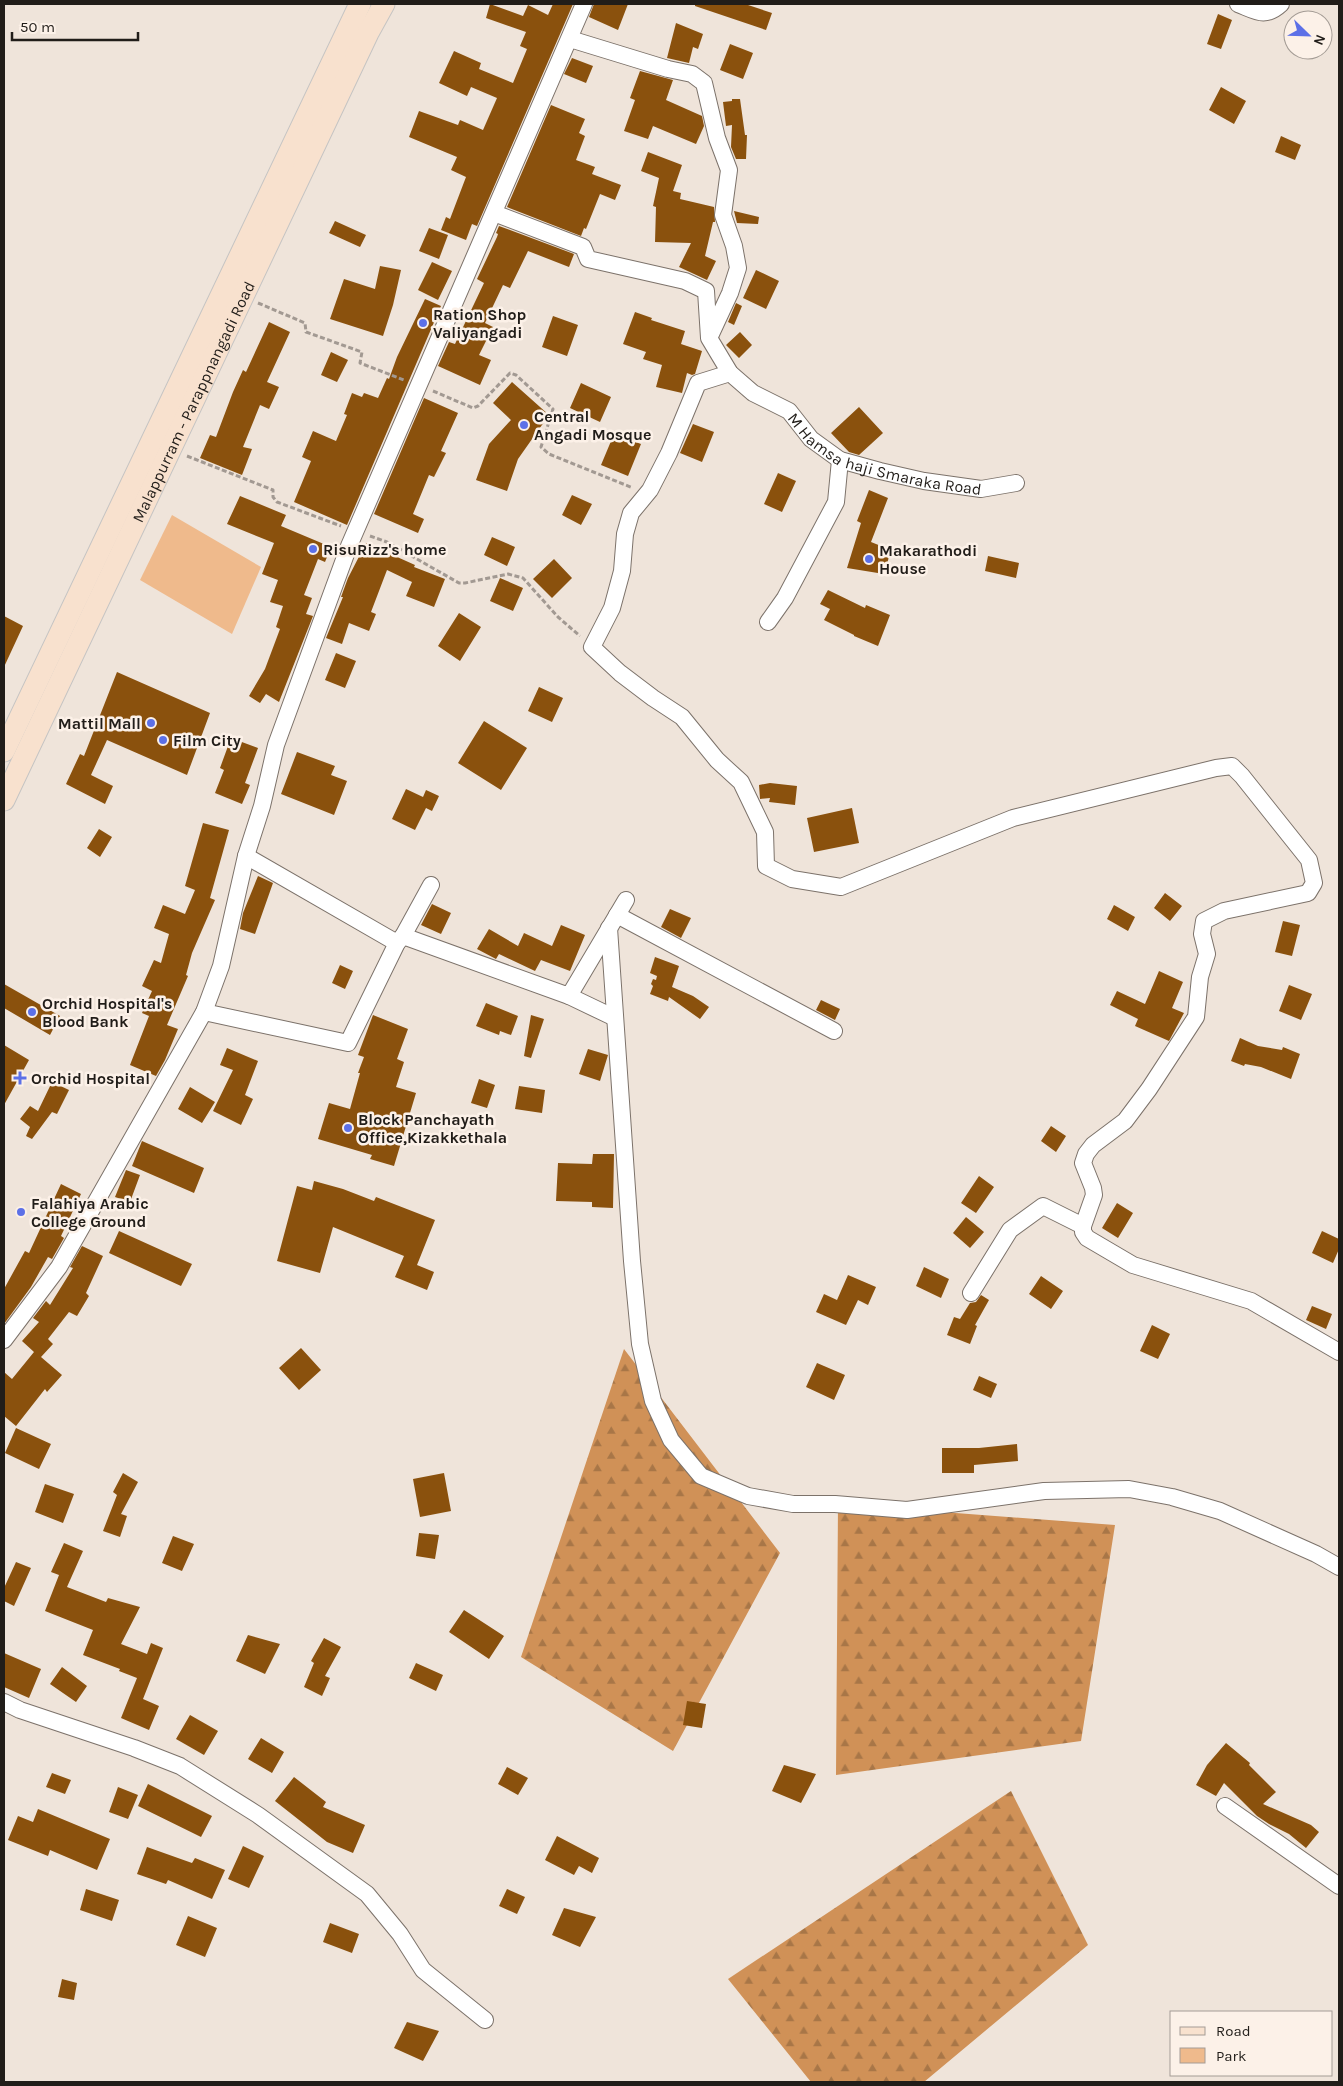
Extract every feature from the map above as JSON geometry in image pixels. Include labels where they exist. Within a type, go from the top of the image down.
[{"type":"main road","name":"Malappurram - Parappnangadi Road","points":[[4,751],[112,523],[222,298],[360,4]]},
{"type":"main road","name":"Malappurram - Parappnangadi Road","points":[[4,800],[368,33],[384,4]]},
{"type":"street","points":[[4,1340],[59,1267],[204,1012],[221,966],[246,856],[262,806],[276,745],[355,532],[584,4]]},
{"type":"street","points":[[1238,4],[1261,14],[1273,11],[1281,4]]},
{"type":"street","points":[[570,39],[668,69],[692,74],[704,83],[717,138],[729,170],[723,215],[734,246],[738,268],[730,293],[709,338]]},
{"type":"street","name":"M Hamsa haji Smaraka Road","points":[[494,213],[583,247],[588,259],[685,281],[706,291],[709,338],[730,373],[753,394],[789,411],[811,439],[840,460],[880,471],[981,489],[1016,484]]},
{"type":"street","points":[[730,373],[698,383],[669,454],[647,494],[631,513],[625,534],[622,571],[612,608],[592,646],[620,673],[682,717],[717,760],[741,782],[765,832],[766,866],[792,879],[842,887],[1013,818],[1216,768],[1232,766],[1309,860],[1314,884],[1308,893],[1224,911],[1204,922],[1202,934],[1207,954],[1200,978],[1196,1017],[1148,1090],[1125,1121],[1101,1138],[1086,1154],[1083,1163],[1094,1195],[1083,1226],[1083,1232],[1087,1238],[1133,1265],[1251,1301],[1339,1352]]},
{"type":"street","points":[[768,622],[785,598],[836,502],[840,460]]},
{"type":"street","points":[[246,856],[400,940],[570,996],[615,1018]]},
{"type":"street","points":[[204,1012],[348,1043],[400,940],[431,885]]},
{"type":"street","points":[[570,996],[617,914]]},
{"type":"street","points":[[617,914],[615,1018],[632,1261],[640,1344],[653,1401],[671,1440],[701,1476],[748,1496],[793,1504],[835,1504],[907,1510],[1044,1491],[1129,1489],[1172,1497],[1220,1510],[1316,1554],[1339,1567]]},
{"type":"street","points":[[617,914],[834,1031]]},
{"type":"street","points":[[971,1293],[1010,1230],[1043,1206],[1083,1226]]},
{"type":"street","points":[[4,1702],[20,1710],[134,1748],[180,1766],[258,1815],[367,1894],[400,1934],[424,1970],[485,2020]]},
{"type":"street","points":[[1225,1806],[1339,1886]]},
{"type":"path","points":[[244,297],[305,322],[306,332],[362,352],[360,364],[473,408],[510,373],[516,375],[552,410],[541,447],[549,454],[647,494]]},
{"type":"path","points":[[171,449],[274,490],[273,497],[277,502],[355,532],[387,542],[459,583],[508,574],[523,578],[558,617],[592,646]]},
{"type":"green space","points":[[172,515],[261,567],[232,634],[140,580]]},
{"type":"green space","points":[[624,1349],[780,1553],[673,1751],[521,1657]]},
{"type":"green space","points":[[838,1504],[1115,1525],[1081,1741],[836,1775]]},
{"type":"green space","points":[[1011,1791],[1088,1945],[924,2082],[811,2082],[728,1979]]},
{"type":"building","points":[[490,4],[523,16],[528,5],[548,15],[553,4],[573,4],[477,226],[472,224],[466,240],[441,230],[446,217],[450,219],[466,177],[451,170],[457,157],[409,137],[419,111],[458,125],[460,120],[483,130],[497,98],[471,87],[467,96],[439,83],[454,51],[481,63],[479,69],[513,83],[527,49],[520,46],[526,32],[486,18]]},
{"type":"building","points":[[594,4],[628,4],[618,30],[589,17]]},
{"type":"building","points":[[695,4],[745,4],[772,13],[766,30],[695,6]]},
{"type":"building","points":[[1218,14],[1232,20],[1221,49],[1207,44]]},
{"type":"building","points":[[676,23],[703,34],[698,49],[693,47],[689,63],[667,58]]},
{"type":"building","points":[[730,44],[753,53],[743,79],[720,70]]},
{"type":"building","points":[[572,58],[593,66],[586,83],[564,74]]},
{"type":"building","points":[[640,71],[673,80],[666,100],[702,116],[704,126],[696,144],[653,126],[648,139],[624,131],[635,100],[630,98]]},
{"type":"building","points":[[1221,87],[1246,101],[1234,124],[1209,110]]},
{"type":"building","points":[[732,99],[740,99],[745,135],[747,135],[746,159],[736,159],[731,147],[732,125],[726,126],[723,102],[732,101]]},
{"type":"building","points":[[551,105],[585,119],[579,133],[585,136],[576,160],[595,167],[592,174],[621,185],[615,200],[600,194],[586,229],[584,228],[581,236],[507,207]]},
{"type":"building","points":[[1281,136],[1301,145],[1295,160],[1275,152]]},
{"type":"building","points":[[648,152],[682,165],[673,191],[681,193],[680,199],[714,207],[715,222],[713,222],[705,256],[716,261],[707,280],[679,267],[691,243],[655,242],[656,207],[653,206],[659,178],[641,171]]},
{"type":"building","points":[[734,211],[759,217],[758,224],[737,223]]},
{"type":"building","points":[[335,221],[366,235],[360,247],[329,233]]},
{"type":"building","points":[[499,226],[574,254],[569,267],[528,251],[510,288],[503,285],[485,323],[493,327],[479,355],[491,360],[480,385],[438,366],[449,342],[455,344],[484,283],[477,279],[497,237],[498,234],[496,233]]},
{"type":"building","points":[[429,228],[448,235],[439,259],[419,251]]},
{"type":"building","points":[[432,262],[452,271],[438,300],[418,290]]},
{"type":"building","points":[[380,266],[401,270],[383,336],[330,319],[344,279],[375,289]]},
{"type":"building","points":[[756,270],[779,281],[766,309],[743,298]]},
{"type":"building","points":[[425,299],[441,306],[347,525],[294,502],[311,461],[302,457],[313,431],[336,441],[347,415],[344,414],[352,393],[362,397],[364,393],[378,398],[387,378],[389,379],[397,357]]},
{"type":"building","points":[[736,303],[742,306],[734,325],[728,322]]},
{"type":"building","points":[[635,312],[652,318],[651,320],[685,331],[681,344],[702,351],[695,374],[687,373],[682,393],[656,387],[662,365],[643,359],[646,352],[623,344]]},
{"type":"building","points":[[553,316],[578,325],[567,356],[542,347]]},
{"type":"building","points":[[269,322],[290,332],[267,382],[279,387],[269,409],[260,405],[243,447],[252,449],[242,475],[200,458],[210,435],[216,437],[243,370],[246,372]]},
{"type":"building","points":[[740,332],[752,345],[739,358],[726,345]]},
{"type":"building","points":[[331,352],[348,360],[337,382],[321,375]]},
{"type":"building","points":[[512,382],[549,415],[518,459],[507,491],[476,480],[489,444],[511,420],[493,403]]},
{"type":"building","points":[[581,383],[611,397],[600,422],[570,408]]},
{"type":"building","points":[[424,398],[458,413],[441,451],[446,453],[434,477],[429,475],[413,514],[424,519],[418,533],[374,514]]},
{"type":"building","points":[[859,407],[883,433],[859,455],[849,452],[831,433]]},
{"type":"building","points":[[693,424],[714,432],[702,462],[680,453]]},
{"type":"building","points":[[614,434],[641,444],[628,476],[601,465]]},
{"type":"building","points":[[778,473],[796,481],[782,512],[764,504]]},
{"type":"building","points":[[869,490],[888,498],[871,542],[891,550],[884,574],[847,568],[861,523],[857,521]]},
{"type":"building","points":[[572,495],[592,504],[581,525],[562,515]]},
{"type":"building","points":[[240,496],[286,515],[281,526],[331,547],[325,562],[318,559],[304,595],[312,598],[306,614],[313,616],[279,702],[266,694],[260,703],[249,696],[265,669],[280,629],[276,627],[283,606],[270,602],[278,580],[262,574],[274,543],[227,524]]},
{"type":"building","points":[[492,537],[515,547],[507,566],[484,555]]},
{"type":"building","points":[[366,543],[415,565],[414,567],[445,579],[434,607],[406,596],[412,582],[387,570],[371,612],[376,614],[369,631],[349,623],[342,644],[326,638],[343,597],[341,597],[348,578]]},
{"type":"building","points":[[988,556],[1019,563],[1016,578],[985,571]]},
{"type":"building","points":[[554,559],[572,578],[552,598],[533,579]]},
{"type":"building","points":[[500,578],[523,588],[513,611],[490,601]]},
{"type":"building","points":[[828,590],[865,608],[866,605],[890,615],[878,646],[824,620],[830,609],[820,604]]},
{"type":"building","points":[[459,613],[481,627],[460,661],[438,646]]},
{"type":"building","points":[[4,616],[23,626],[4,667]]},
{"type":"building","points":[[336,653],[356,661],[345,688],[325,680]]},
{"type":"building","name":"Mattil Mall","points":[[117,672],[210,713],[187,775],[107,740],[91,775],[113,786],[105,804],[66,784],[80,754],[84,756]]},
{"type":"building","points":[[539,687],[563,698],[552,722],[528,711]]},
{"type":"building","points":[[484,721],[527,748],[501,790],[458,763]]},
{"type":"building","points":[[231,738],[258,748],[245,783],[250,785],[242,804],[215,793],[224,770],[220,768]]},
{"type":"building","points":[[297,752],[335,766],[331,775],[347,781],[334,815],[281,794]]},
{"type":"building","points":[[770,783],[797,786],[795,805],[769,802],[770,798],[760,799],[759,785]]},
{"type":"building","points":[[406,789],[423,797],[426,790],[439,796],[432,811],[426,808],[415,830],[392,819]]},
{"type":"building","points":[[852,808],[859,843],[814,852],[807,818]]},
{"type":"building","points":[[203,823],[229,830],[210,898],[215,900],[192,953],[186,975],[188,976],[167,1025],[178,1029],[156,1076],[130,1065],[149,1016],[142,1013],[152,991],[142,986],[154,960],[161,963],[169,934],[154,928],[163,905],[185,914],[195,890],[185,886]]},
{"type":"building","points":[[99,829],[112,837],[100,857],[87,848]]},
{"type":"building","points":[[258,876],[273,883],[255,934],[240,929],[243,913]]},
{"type":"building","points":[[1165,893],[1182,906],[1170,921],[1154,908]]},
{"type":"building","points":[[432,904],[451,913],[441,934],[421,925]]},
{"type":"building","points":[[1114,905],[1135,917],[1128,931],[1107,919]]},
{"type":"building","points":[[670,909],[691,918],[681,938],[661,927]]},
{"type":"building","points":[[1283,921],[1300,925],[1292,956],[1275,952]]},
{"type":"building","points":[[561,925],[585,935],[570,971],[541,960],[535,971],[499,954],[496,959],[477,949],[489,929],[518,946],[524,933],[552,946]]},
{"type":"building","points":[[655,957],[679,966],[672,987],[693,996],[709,1007],[700,1019],[669,997],[668,1001],[650,994],[653,986],[651,984],[653,979],[656,980],[657,976],[650,973]]},
{"type":"building","points":[[340,965],[353,971],[345,989],[332,983]]},
{"type":"building","points":[[1159,971],[1183,982],[1172,1008],[1184,1013],[1169,1041],[1135,1026],[1138,1019],[1110,1005],[1117,991],[1145,1004]]},
{"type":"building","name":"Orchid Hospital's Blood Bank","points":[[4,984],[60,1016],[50,1035],[4,1008]]},
{"type":"building","points":[[1289,985],[1312,994],[1301,1020],[1279,1011]]},
{"type":"building","points":[[821,1000],[840,1009],[835,1020],[816,1010]]},
{"type":"building","points":[[486,1003],[518,1016],[511,1035],[500,1031],[499,1035],[476,1026]]},
{"type":"building","points":[[373,1015],[408,1029],[397,1059],[404,1062],[396,1087],[416,1093],[394,1166],[370,1159],[372,1155],[318,1139],[329,1103],[350,1109],[360,1073],[358,1073],[364,1057],[358,1055]]},
{"type":"building","points":[[531,1015],[544,1019],[531,1058],[524,1056]]},
{"type":"building","points":[[1240,1038],[1258,1046],[1282,1050],[1283,1047],[1300,1054],[1291,1079],[1261,1067],[1245,1064],[1244,1066],[1231,1061]]},
{"type":"building","name":"Orchid Hospital's Blood Bank","points":[[4,1045],[29,1060],[4,1105]]},
{"type":"building","points":[[227,1048],[258,1061],[245,1095],[253,1099],[241,1125],[213,1111],[233,1070],[220,1065]]},
{"type":"building","points":[[588,1049],[608,1055],[600,1081],[579,1074]]},
{"type":"building","points":[[479,1079],[495,1085],[487,1108],[471,1103]]},
{"type":"building","points":[[52,1082],[69,1090],[57,1114],[52,1112],[32,1139],[26,1136],[30,1127],[20,1119],[30,1106],[38,1111]]},
{"type":"building","points":[[519,1086],[545,1090],[542,1113],[515,1109]]},
{"type":"building","points":[[190,1087],[215,1102],[202,1123],[178,1109]]},
{"type":"building","points":[[1051,1126],[1066,1136],[1056,1152],[1041,1141]]},
{"type":"building","points":[[142,1141],[204,1168],[194,1193],[132,1166]]},
{"type":"building","points":[[593,1154],[614,1154],[613,1208],[592,1207],[592,1202],[556,1201],[558,1163],[592,1164]]},
{"type":"building","points":[[126,1170],[140,1175],[130,1202],[115,1197]]},
{"type":"building","points":[[979,1176],[994,1187],[976,1213],[961,1203]]},
{"type":"building","points":[[314,1181],[343,1189],[374,1201],[376,1197],[435,1220],[417,1265],[434,1272],[427,1290],[395,1277],[404,1256],[333,1227],[320,1273],[277,1261],[297,1186],[312,1190]]},
{"type":"building","points":[[61,1184],[81,1194],[61,1236],[64,1238],[52,1259],[48,1257],[31,1287],[4,1324],[4,1289],[25,1251],[29,1253]]},
{"type":"building","points":[[1117,1203],[1133,1213],[1118,1238],[1102,1228]]},
{"type":"building","points":[[966,1217],[984,1232],[970,1248],[953,1233]]},
{"type":"building","points":[[119,1231],[192,1264],[181,1286],[109,1253]]},
{"type":"building","points":[[1322,1231],[1339,1239],[1339,1249],[1333,1263],[1312,1253]]},
{"type":"building","points":[[82,1246],[103,1256],[86,1293],[89,1296],[77,1316],[69,1312],[48,1339],[53,1344],[41,1357],[62,1375],[47,1392],[45,1389],[16,1426],[4,1416],[4,1372],[12,1379],[34,1352],[22,1341],[39,1322],[33,1318],[46,1301],[50,1305],[73,1268],[70,1267]]},
{"type":"building","points":[[924,1267],[949,1279],[941,1298],[916,1286]]},
{"type":"building","points":[[848,1275],[876,1287],[868,1305],[858,1300],[846,1325],[816,1312],[824,1294],[837,1300]]},
{"type":"building","points":[[1041,1276],[1063,1291],[1051,1309],[1029,1294]]},
{"type":"building","points":[[981,1295],[989,1300],[975,1325],[977,1326],[970,1344],[947,1335],[954,1317],[960,1319],[970,1303],[976,1302]]},
{"type":"building","points":[[1312,1306],[1332,1314],[1326,1329],[1306,1320]]},
{"type":"building","points":[[1152,1325],[1170,1334],[1158,1359],[1140,1351]]},
{"type":"building","points":[[301,1348],[321,1370],[299,1390],[279,1368]]},
{"type":"building","points":[[817,1363],[845,1375],[834,1400],[806,1387]]},
{"type":"building","points":[[979,1376],[997,1384],[991,1398],[973,1390]]},
{"type":"building","points":[[16,1428],[51,1444],[39,1469],[5,1453]]},
{"type":"building","points":[[1017,1444],[1018,1461],[974,1465],[974,1473],[942,1473],[942,1448],[979,1448]]},
{"type":"building","points":[[123,1473],[138,1482],[121,1514],[127,1516],[120,1537],[103,1531],[117,1495],[113,1492]]},
{"type":"building","points":[[444,1473],[451,1511],[420,1517],[413,1479]]},
{"type":"building","points":[[45,1484],[74,1494],[63,1523],[35,1512]]},
{"type":"building","points":[[419,1533],[439,1535],[435,1559],[416,1556]]},
{"type":"building","points":[[173,1536],[194,1544],[182,1571],[162,1563]]},
{"type":"building","points":[[64,1543],[83,1551],[67,1587],[106,1602],[108,1598],[140,1607],[121,1644],[147,1654],[151,1643],[163,1648],[143,1699],[159,1706],[149,1730],[121,1718],[137,1678],[119,1671],[120,1669],[83,1655],[93,1630],[45,1611],[59,1575],[51,1572]]},
{"type":"building","points":[[16,1562],[31,1568],[14,1606],[4,1601],[4,1588]]},
{"type":"building","points":[[464,1610],[504,1636],[489,1659],[449,1632]]},
{"type":"building","points":[[248,1635],[280,1644],[265,1674],[236,1661]]},
{"type":"building","points":[[324,1638],[341,1647],[325,1676],[330,1678],[322,1696],[304,1687],[314,1663],[311,1661]]},
{"type":"building","points":[[4,1653],[41,1669],[29,1698],[4,1687]]},
{"type":"building","points":[[416,1663],[443,1675],[436,1691],[409,1678]]},
{"type":"building","points":[[62,1667],[87,1686],[76,1702],[50,1684]]},
{"type":"building","points":[[687,1701],[706,1704],[702,1728],[683,1725]]},
{"type":"building","points":[[190,1715],[218,1731],[204,1755],[176,1739]]},
{"type":"building","points":[[261,1738],[284,1752],[272,1773],[248,1759]]},
{"type":"building","points":[[1226,1743],[1250,1763],[1249,1765],[1276,1792],[1263,1804],[1311,1825],[1319,1832],[1306,1848],[1289,1834],[1257,1816],[1224,1783],[1216,1796],[1196,1785],[1207,1765]]},
{"type":"building","points":[[784,1765],[816,1774],[801,1803],[772,1791]]},
{"type":"building","points":[[507,1767],[528,1778],[518,1795],[498,1784]]},
{"type":"building","points":[[52,1773],[71,1780],[65,1794],[46,1787]]},
{"type":"building","points":[[294,1777],[326,1802],[323,1807],[365,1825],[353,1853],[327,1842],[275,1801]]},
{"type":"building","points":[[148,1784],[212,1816],[201,1837],[138,1806]]},
{"type":"building","points":[[118,1787],[138,1795],[128,1819],[109,1812]]},
{"type":"building","points":[[38,1809],[110,1839],[97,1870],[50,1850],[48,1856],[8,1840],[18,1816],[33,1822]]},
{"type":"building","points":[[557,1836],[599,1858],[592,1873],[579,1866],[574,1875],[545,1860]]},
{"type":"building","points":[[243,1846],[264,1856],[249,1888],[228,1879]]},
{"type":"building","points":[[147,1847],[192,1863],[195,1858],[225,1870],[212,1899],[168,1880],[166,1884],[137,1874]]},
{"type":"building","points":[[86,1889],[119,1900],[112,1921],[80,1910]]},
{"type":"building","points":[[507,1889],[525,1897],[517,1914],[499,1906]]},
{"type":"building","points":[[564,1908],[596,1917],[580,1947],[552,1935]]},
{"type":"building","points":[[188,1916],[217,1928],[205,1957],[176,1945]]},
{"type":"building","points":[[330,1923],[359,1934],[352,1953],[323,1942]]},
{"type":"building","points":[[62,1979],[77,1983],[74,2000],[58,1997]]},
{"type":"building","points":[[407,2022],[439,2031],[423,2061],[394,2048]]},
{"type":"place","name":"Ration Shop Valiyangadi","points":[[423,323]]},
{"type":"place","name":"Central Angadi Mosque","points":[[524,425]]},
{"type":"place","name":"RisuRizz's home","points":[[313,549]]},
{"type":"place","name":"Makarathodi House","points":[[869,559]]},
{"type":"place","name":"Mattil Mall","points":[[151,723]]},
{"type":"place","name":"Film City","points":[[163,740]]},
{"type":"place","name":"Orchid Hospital's Blood Bank","points":[[32,1012]]},
{"type":"place","name":"Orchid Hospital","points":[[20,1078]]},
{"type":"place","name":"Block Panchayath Office,Kizakkethala","points":[[348,1128]]},
{"type":"place","name":"Falahiya Arabic College Ground","points":[[21,1212]]}]
